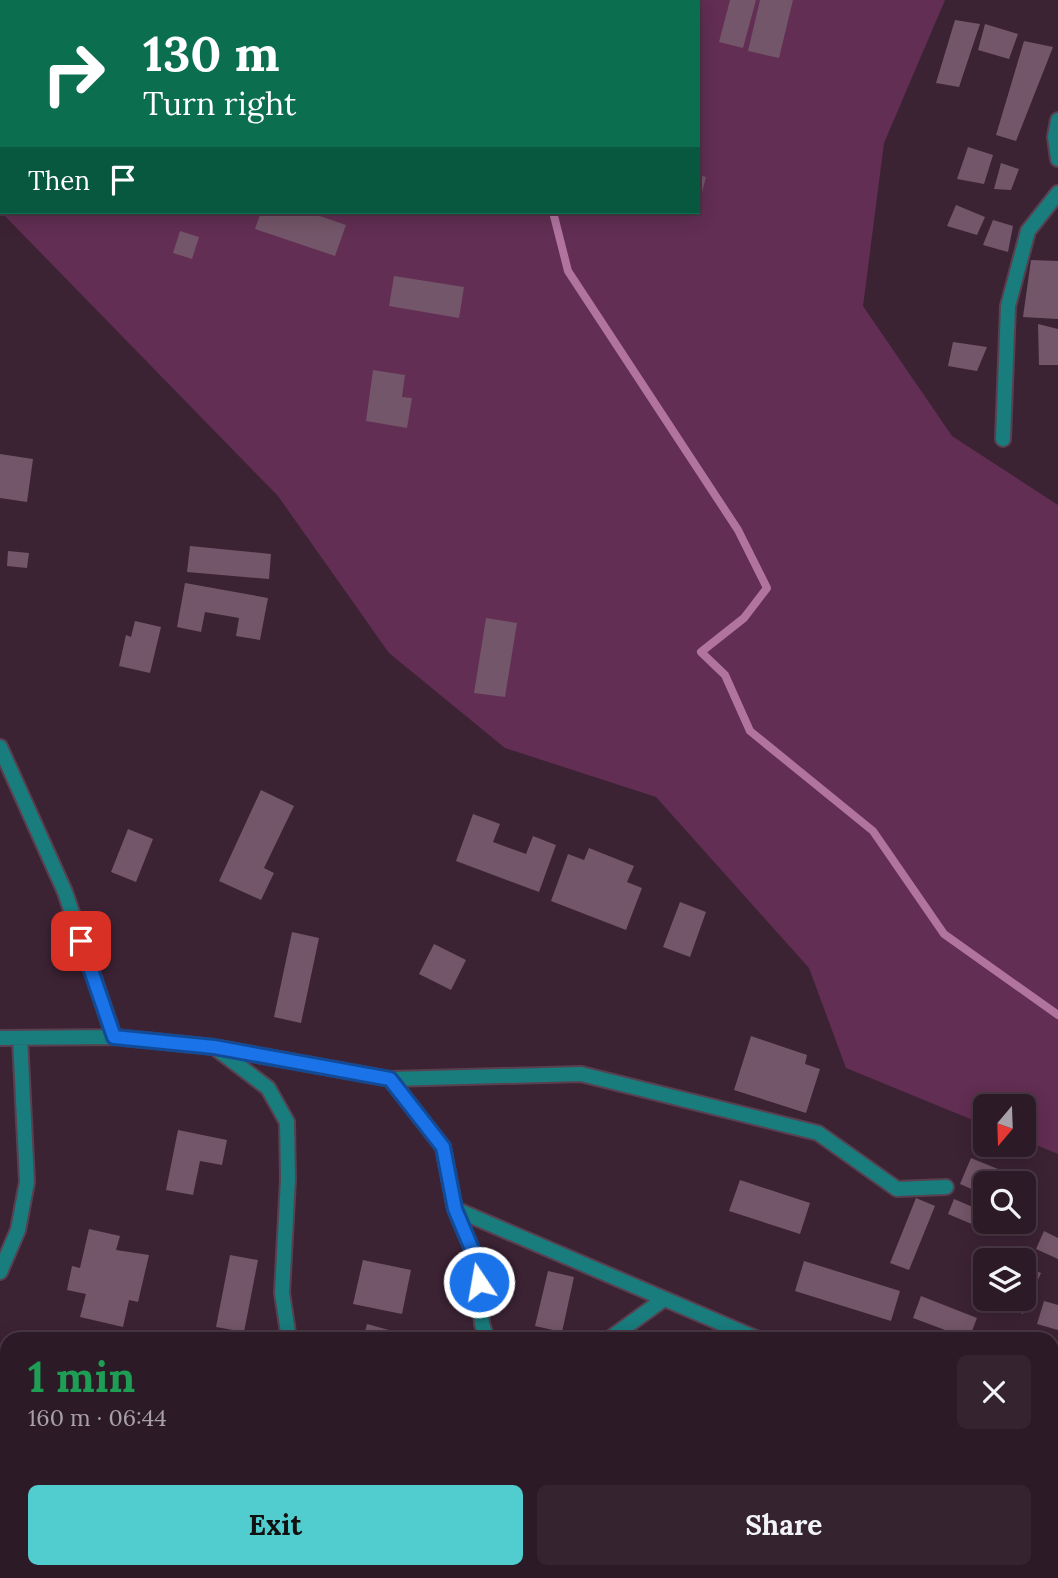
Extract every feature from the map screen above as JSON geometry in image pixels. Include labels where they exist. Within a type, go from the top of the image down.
[{"type":"street","points":[[1058,120],[1055,137],[1058,159]]},
{"type":"street","points":[[1003,439],[1008,306],[1028,231],[1058,193]]},
{"type":"street","points":[[0,747],[65,892],[114,1037]]},
{"type":"street","points":[[0,1038],[114,1037],[214,1047],[390,1079],[581,1074],[818,1133],[897,1189],[946,1187]]},
{"type":"street","points":[[0,1272],[18,1230],[27,1182],[20,1038]]},
{"type":"street","points":[[214,1047],[268,1088],[287,1122],[288,1179],[282,1293],[288,1332]]},
{"type":"street","points":[[390,1079],[443,1147],[455,1209],[477,1261],[485,1332]]},
{"type":"street","points":[[455,1209],[742,1332]]},
{"type":"street","points":[[619,1332],[664,1299]]},
{"type":"shaded area","points":[[700,0],[945,0],[884,143],[863,306],[952,436],[1058,505],[1058,1154],[1036,1145],[1036,1094],[973,1094],[973,1120],[846,1068],[809,968],[656,797],[505,748],[389,653],[278,496],[3,214],[700,214]]},
{"type":"building","points":[[730,0],[756,0],[743,48],[719,42]]},
{"type":"building","points":[[760,0],[793,0],[779,58],[748,51]]},
{"type":"building","points":[[955,20],[980,24],[959,87],[936,83]]},
{"type":"building","points":[[985,24],[1018,34],[1009,59],[978,50]]},
{"type":"building","points":[[1024,41],[1053,47],[1016,141],[996,135]]},
{"type":"building","points":[[968,147],[993,155],[984,184],[957,179]]},
{"type":"building","points":[[1001,163],[1019,169],[1011,190],[994,189]]},
{"type":"building","points":[[700,176],[706,177],[700,200]]},
{"type":"building","points":[[956,205],[985,217],[977,235],[947,226]]},
{"type":"building","points":[[260,214],[314,214],[346,225],[335,256],[255,229]]},
{"type":"building","points":[[993,220],[1013,226],[1008,252],[983,245]]},
{"type":"building","points":[[180,231],[199,237],[192,259],[173,253]]},
{"type":"building","points":[[1031,260],[1058,261],[1058,319],[1023,317]]},
{"type":"building","points":[[394,276],[464,287],[459,318],[389,306]]},
{"type":"building","points":[[1038,324],[1058,329],[1058,365],[1039,365]]},
{"type":"building","points":[[953,342],[987,347],[977,371],[948,366]]},
{"type":"building","points":[[373,370],[405,375],[402,397],[412,398],[407,428],[366,421]]},
{"type":"building","points":[[0,454],[33,459],[27,502],[0,498]]},
{"type":"building","points":[[190,546],[271,554],[269,579],[187,572]]},
{"type":"building","points":[[8,551],[29,553],[27,568],[7,566]]},
{"type":"building","points":[[185,583],[268,598],[260,640],[236,636],[239,618],[205,612],[201,632],[177,627]]},
{"type":"building","points":[[486,618],[517,623],[505,697],[474,693]]},
{"type":"building","points":[[135,621],[161,627],[150,673],[119,666],[126,635],[131,637]]},
{"type":"building","points":[[261,790],[294,806],[264,868],[274,873],[261,900],[219,881]]},
{"type":"building","points":[[473,814],[500,824],[493,842],[526,854],[533,836],[556,845],[539,892],[456,861]]},
{"type":"building","points":[[128,829],[153,839],[136,882],[111,872]]},
{"type":"building","points":[[589,848],[634,866],[627,882],[642,888],[626,930],[551,901],[568,854],[584,860]]},
{"type":"building","points":[[680,902],[706,912],[690,957],[663,947]]},
{"type":"building","points":[[292,932],[319,938],[301,1023],[274,1017]]},
{"type":"building","points":[[434,944],[466,960],[451,990],[419,974]]},
{"type":"building","points":[[751,1036],[807,1055],[805,1064],[820,1069],[806,1113],[734,1090]]},
{"type":"building","points":[[178,1130],[227,1140],[222,1165],[200,1161],[193,1195],[166,1190]]},
{"type":"building","points":[[971,1158],[1003,1171],[973,1171],[973,1190],[960,1184]]},
{"type":"building","points":[[740,1180],[810,1203],[800,1234],[729,1211]]},
{"type":"building","points":[[916,1198],[935,1206],[909,1270],[890,1263]]},
{"type":"building","points":[[954,1199],[973,1207],[973,1225],[948,1214]]},
{"type":"building","points":[[89,1229],[120,1236],[116,1250],[149,1255],[138,1302],[129,1300],[123,1327],[80,1317],[86,1294],[67,1290],[72,1266],[80,1268]]},
{"type":"building","points":[[1044,1231],[1058,1238],[1058,1259],[1036,1249]]},
{"type":"building","points":[[230,1255],[258,1260],[244,1332],[216,1327]]},
{"type":"building","points":[[363,1260],[411,1270],[402,1314],[353,1304]]},
{"type":"building","points":[[804,1261],[900,1291],[891,1321],[795,1291]]},
{"type":"building","points":[[548,1271],[574,1277],[562,1332],[535,1326]]},
{"type":"building","points":[[1036,1271],[1041,1273],[1036,1284]]},
{"type":"building","points":[[921,1296],[977,1318],[972,1332],[950,1332],[913,1318]]},
{"type":"building","points":[[1044,1301],[1058,1305],[1058,1330],[1037,1324]]},
{"type":"building","points":[[367,1324],[396,1332],[365,1332]]},
{"type":"waterway","points":[[554,214],[568,271],[738,530],[767,588],[744,618],[701,652],[725,675],[750,731],[873,831],[944,934],[1058,1015]]},
{"type":"route","points":[[81,941],[114,1037],[214,1047],[390,1079],[443,1147],[455,1209],[477,1261],[479,1282]]}]
